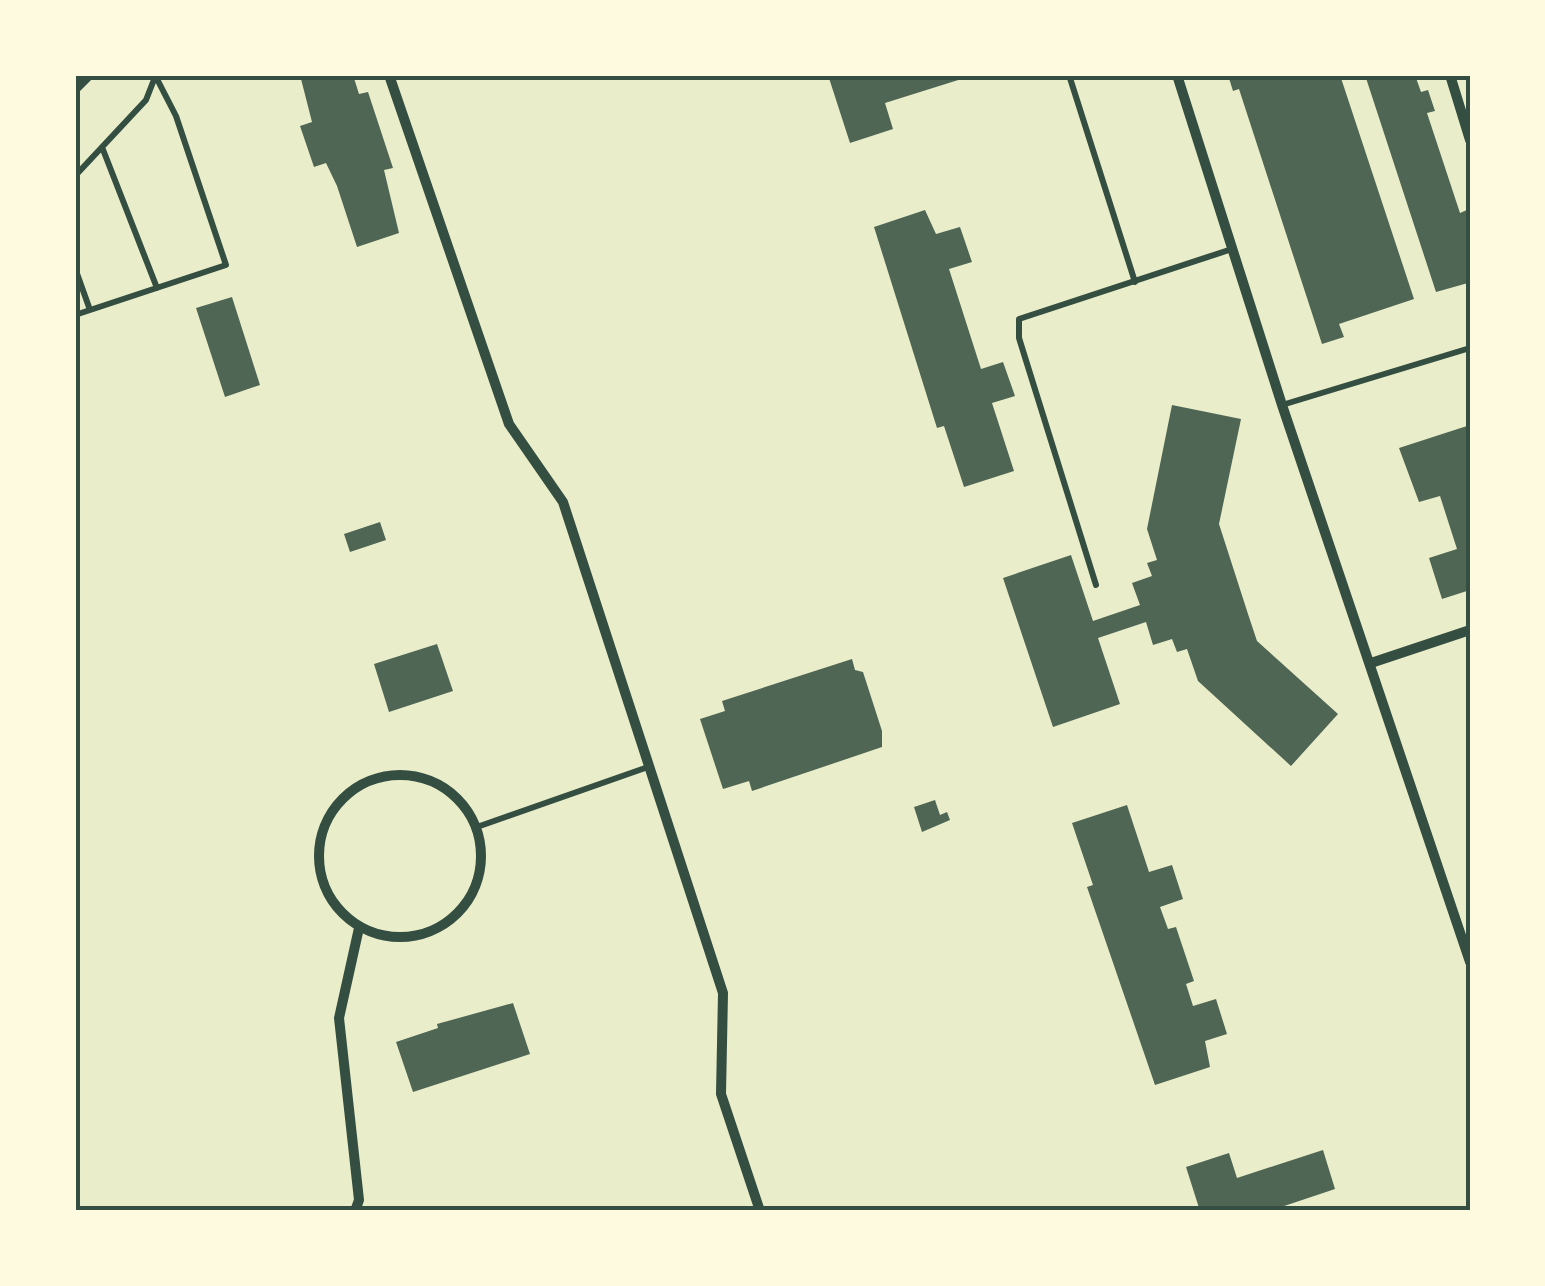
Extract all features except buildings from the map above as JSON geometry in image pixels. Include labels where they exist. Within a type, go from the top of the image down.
[{"type":"street","points":[[75,89],[88,75]]},
{"type":"street","points":[[388,75],[509,424],[563,502],[723,993],[721,1094],[760,1211]]},
{"type":"street","points":[[1177,75],[1282,406],[1470,962]]},
{"type":"street","points":[[1450,75],[1470,140]]},
{"type":"street","points":[[1371,663],[1470,630]]},
{"type":"street","points":[[413,775],[440,785],[462,802],[477,827],[482,851],[480,876],[470,899],[454,918],[432,932],[408,938],[383,936],[359,928],[338,910],[323,885],[318,857],[322,829],[336,804],[372,781],[413,775]]},
{"type":"street","points":[[355,1211],[359,1200],[339,1018],[359,928]]},
{"type":"lane","points":[[1069,75],[1135,282]]},
{"type":"lane","points":[[75,176],[146,100],[156,76]]},
{"type":"lane","points":[[75,314],[226,266],[176,116],[156,76]]},
{"type":"lane","points":[[102,146],[157,288]]},
{"type":"lane","points":[[1096,584],[1019,338],[1019,319],[1232,250]]},
{"type":"lane","points":[[75,268],[90,310]]},
{"type":"lane","points":[[1282,406],[1470,348]]},
{"type":"lane","points":[[477,827],[648,766]]}]
